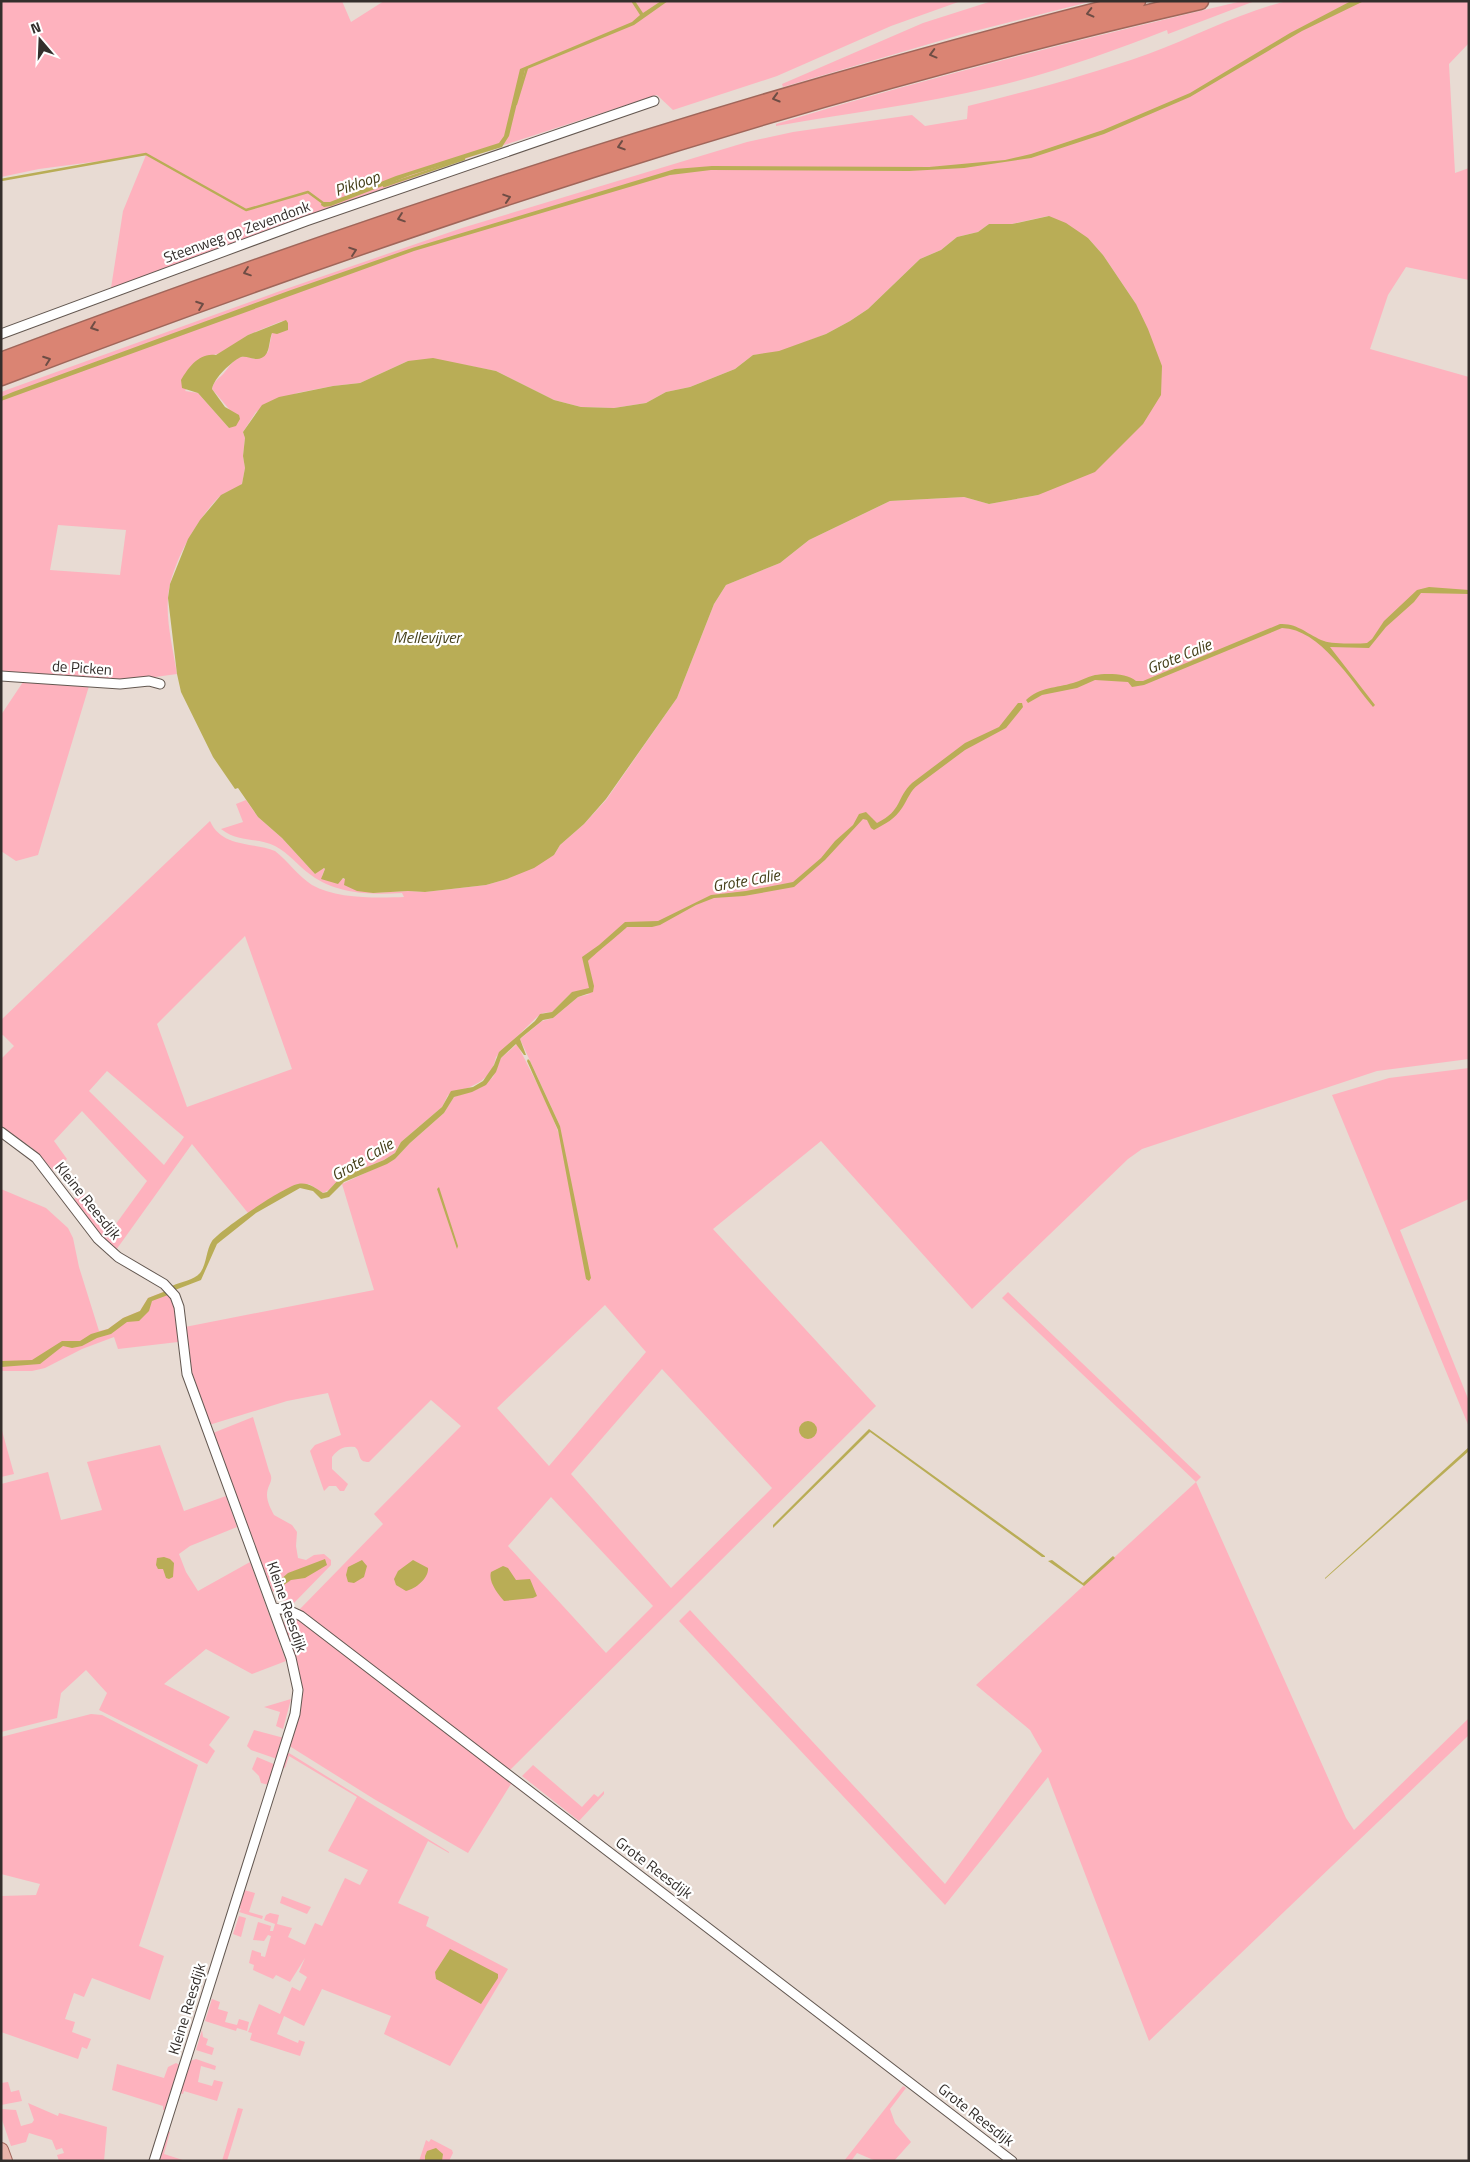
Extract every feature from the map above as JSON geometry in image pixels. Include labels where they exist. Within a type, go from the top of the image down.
[{"type":"highway","points":[[1,361],[409,215],[634,142],[870,71],[1137,1]]},
{"type":"highway","points":[[1,377],[234,292],[464,212],[638,156],[874,86],[1052,38],[1200,1]]},
{"type":"main road","points":[[1,2150],[5,2161]]},
{"type":"street","name":"Steenweg op Zevendonk","points":[[1,334],[306,221],[654,101]]},
{"type":"street","name":"de Picken","points":[[1,676],[120,684],[149,681],[160,684]]},
{"type":"street","name":"Kleine Reesdijk","points":[[1,1132],[36,1158],[98,1239],[110,1251],[164,1284],[175,1296],[179,1307],[187,1374],[274,1608],[297,1682],[295,1714],[154,2161]]},
{"type":"street","name":"Grote Reesdijk","points":[[274,1608],[288,1610],[301,1616],[1012,2161]]},
{"type":"shaded area","points":[[1,1],[342,1],[351,22],[384,1],[961,1],[891,26],[777,76],[673,110],[657,95],[495,148],[111,288],[123,211],[146,155],[39,169],[1,177]]},
{"type":"shaded area","points":[[992,1],[1093,1],[963,34],[783,87],[782,84],[923,23]]},
{"type":"shaded area","points":[[1242,1],[1255,1],[1168,34],[1167,30],[1081,62],[1015,81],[966,93],[776,126],[776,124],[950,74]]},
{"type":"shaded area","points":[[1287,1],[1469,1],[1469,43],[1449,64],[1455,173],[1469,168],[1469,280],[1406,267],[1388,295],[1370,349],[1469,377],[1469,1059],[1377,1071],[1142,1149],[1128,1159],[972,1309],[821,1141],[713,1229],[876,1406],[510,1770],[299,1610],[383,1524],[374,1514],[461,1426],[431,1400],[369,1462],[361,1459],[355,1447],[345,1447],[337,1452],[332,1457],[332,1469],[348,1484],[344,1491],[340,1491],[336,1486],[329,1486],[324,1491],[310,1451],[315,1445],[341,1435],[328,1393],[287,1401],[209,1425],[190,1367],[185,1327],[374,1290],[342,1184],[395,1159],[444,1113],[454,1097],[480,1088],[493,1077],[501,1058],[517,1044],[547,1103],[559,1134],[560,1126],[520,1039],[542,1021],[553,1018],[578,997],[590,994],[570,994],[552,1012],[543,1013],[537,1017],[496,1057],[489,1073],[484,1078],[472,1086],[448,1095],[442,1107],[401,1142],[395,1153],[384,1160],[340,1178],[329,1190],[323,1193],[309,1184],[297,1184],[248,1213],[192,1144],[116,1250],[103,1239],[74,1199],[82,1192],[113,1228],[147,1181],[82,1111],[54,1141],[67,1159],[54,1171],[32,1148],[1,1126],[1,1059],[14,1046],[3,1035],[1,1036],[1,1020],[210,821],[215,830],[230,840],[275,851],[307,881],[322,890],[357,897],[404,897],[402,893],[379,894],[355,892],[332,886],[311,875],[285,852],[275,846],[234,836],[221,829],[243,822],[236,804],[246,800],[258,817],[282,838],[315,874],[323,868],[325,869],[322,876],[345,879],[373,893],[425,892],[486,885],[507,879],[554,855],[560,845],[584,824],[606,800],[677,698],[714,604],[726,585],[780,563],[809,540],[890,501],[964,497],[989,504],[1038,495],[1136,304],[1103,255],[1088,238],[1048,216],[1012,224],[989,224],[978,232],[957,237],[941,250],[920,259],[868,309],[826,334],[779,352],[753,355],[735,369],[690,387],[666,392],[646,403],[614,408],[581,407],[554,400],[496,371],[465,365],[408,361],[360,383],[297,393],[256,412],[243,432],[245,438],[243,456],[245,468],[242,484],[219,497],[211,506],[194,530],[179,558],[170,585],[168,598],[170,636],[177,674],[126,681],[1,672],[1,392],[280,291],[462,228],[747,142],[793,132],[912,115],[925,126],[967,119],[968,106],[1126,62],[1269,6]],"holes":[[[282,321],[287,330],[272,333],[268,352],[254,359],[244,356],[236,359],[214,384],[212,389],[229,409],[229,428],[198,393],[185,391],[213,355],[222,353],[248,335]],[[58,525],[126,530],[120,575],[50,570]],[[245,936],[292,1069],[187,1107],[157,1024]],[[107,1071],[184,1137],[164,1165],[89,1091]],[[605,1305],[646,1352],[549,1466],[497,1408]],[[662,1369],[772,1488],[671,1588],[571,1474]],[[551,1497],[653,1606],[606,1653],[508,1546]]]},
{"type":"shaded area","points":[[23,682],[89,686],[38,855],[16,861],[1,851],[1,715]]},
{"type":"shaded area","points":[[1469,1068],[1469,1199],[1400,1230],[1469,1401],[1469,1427],[1332,1095],[1389,1078]]},
{"type":"shaded area","points":[[1,1189],[46,1208],[68,1228],[73,1238],[79,1267],[99,1331],[108,1329],[123,1318],[140,1311],[148,1298],[166,1291],[175,1308],[178,1342],[118,1349],[114,1337],[82,1349],[45,1368],[32,1371],[1,1371]]},
{"type":"shaded area","points":[[1008,1292],[1201,1477],[1196,1482],[1002,1298]]},
{"type":"shaded area","points":[[253,1417],[271,1475],[267,1498],[274,1515],[292,1525],[297,1532],[296,1546],[298,1558],[306,1560],[314,1555],[324,1554],[331,1560],[331,1565],[293,1604],[283,1600],[272,1590],[213,1433]]},
{"type":"shaded area","points":[[1,1427],[14,1474],[1,1477]]},
{"type":"shaded area","points":[[160,1445],[184,1511],[226,1496],[237,1527],[190,1546],[179,1554],[186,1572],[198,1591],[250,1562],[286,1661],[252,1674],[206,1649],[164,1684],[230,1717],[209,1745],[215,1751],[207,1764],[99,1710],[107,1693],[86,1670],[61,1693],[57,1718],[1,1732],[1,1484],[48,1472],[61,1520],[102,1510],[87,1462]]},
{"type":"shaded area","points":[[1196,1482],[1346,1818],[1354,1830],[1469,1718],[1469,1735],[1149,2041],[1048,1777],[945,1905],[679,1621],[690,1610],[945,1884],[1042,1751],[1030,1730],[976,1685]]},
{"type":"shaded area","points":[[295,1616],[541,1802],[539,1804],[511,1784],[468,1853],[374,1799],[291,1747],[289,1745],[300,1703],[284,1623],[289,1617]]},
{"type":"shaded area","points":[[291,1699],[283,1729],[276,1726],[280,1712],[264,1707]]},
{"type":"shaded area","points":[[91,1714],[102,1715],[198,1765],[139,1946],[164,1956],[150,2000],[92,1978],[84,1997],[74,1993],[65,2019],[75,2022],[72,2032],[91,2039],[87,2049],[82,2047],[78,2059],[1,2032],[1,1896],[36,1895],[40,1884],[1,1874],[1,1737]]},
{"type":"shaded area","points":[[254,1730],[284,1738],[277,1759],[251,1750],[247,1746]]},
{"type":"shaded area","points":[[289,1753],[449,1852],[428,1841],[398,1903],[429,1917],[426,1926],[508,1969],[450,2066],[384,2034],[391,2016],[322,1989],[304,2026],[284,2016],[277,2034],[298,2043],[299,2040],[305,2042],[300,2056],[250,2040],[252,2033],[248,2032],[259,2004],[280,2014],[292,1987],[300,1991],[307,1977],[299,1972],[305,1958],[290,1982],[276,1975],[273,1979],[253,1970],[254,1965],[249,1963],[252,1950],[261,1953],[261,1956],[265,1957],[271,1936],[268,1935],[264,1941],[253,1940],[258,1922],[271,1926],[270,1931],[273,1931],[275,1924],[264,1920],[266,1915],[270,1913],[279,1915],[277,1924],[292,1928],[288,1937],[305,1945],[315,1923],[322,1926],[345,1878],[360,1885],[368,1870],[328,1851],[357,1797],[289,1756],[285,1768],[282,1766],[286,1755]]},
{"type":"shaded area","points":[[257,1757],[276,1765],[269,1785],[261,1783],[259,1776],[252,1769]]},
{"type":"shaded area","points":[[533,1765],[582,1807],[594,1794],[598,1797],[604,1791],[604,1794],[579,1821],[522,1776]]},
{"type":"shaded area","points":[[244,1890],[255,1893],[249,1912],[263,1916],[262,1919],[239,1912],[241,1909],[238,1907]]},
{"type":"shaded area","points":[[282,1896],[311,1907],[307,1914],[280,1903]]},
{"type":"shaded area","points":[[239,1916],[246,1918],[241,1937],[233,1934]]},
{"type":"shaded area","points":[[212,1999],[220,2002],[218,2009],[228,2012],[225,2022],[237,2025],[239,2019],[249,2022],[247,2031],[237,2028],[236,2031],[205,2021]]},
{"type":"shaded area","points":[[202,2030],[203,2037],[208,2039],[206,2045],[214,2048],[212,2055],[196,2050]]},
{"type":"shaded area","points":[[196,2059],[216,2066],[215,2070],[201,2066],[198,2082],[212,2086],[214,2080],[223,2082],[217,2101],[184,2091],[183,2094],[179,2093],[190,2061]]},
{"type":"shaded area","points":[[176,2063],[180,2065],[166,2110],[163,2110],[163,2106],[112,2090],[117,2064],[164,2078],[168,2067]]},
{"type":"shaded area","points":[[8,2082],[11,2092],[19,2090],[22,2101],[1,2105],[1,2083]]},
{"type":"shaded area","points":[[903,2086],[906,2088],[890,2109],[895,2123],[911,2142],[894,2161],[876,2161],[857,2153],[851,2161],[844,2161]]},
{"type":"shaded area","points":[[28,2103],[58,2116],[59,2113],[107,2127],[104,2161],[59,2161],[57,2155],[64,2153],[62,2148],[56,2150],[52,2140],[29,2133],[26,2142],[11,2146],[1,2117],[1,2109],[16,2110],[21,2126],[32,2123],[34,2120]]},
{"type":"shaded area","points":[[238,2108],[243,2109],[227,2161],[222,2161]]},
{"type":"shaded area","points":[[167,2131],[170,2132],[164,2154],[186,2161],[157,2161]]},
{"type":"shaded area","points":[[431,2139],[452,2150],[453,2153],[449,2161],[419,2161],[426,2140],[429,2142]]},
{"type":"water","points":[[631,1],[635,1],[643,13],[661,1],[668,1],[634,25],[525,70],[509,136],[502,147],[411,175],[331,206],[324,207],[321,205],[322,202],[330,202],[396,176],[499,143],[504,136],[520,69],[632,22],[640,15]]},
{"type":"water","points":[[1351,1],[1364,1],[1302,31],[1190,97],[1104,134],[1031,158],[964,168],[909,171],[711,170],[670,175],[414,251],[1,401],[1,397],[13,392],[291,290],[412,248],[675,169],[712,166],[929,167],[1005,160],[1031,154],[1103,130],[1190,93],[1290,33]]},
{"type":"water","name":"Mellevijver","points":[[1049,216],[1066,223],[1088,238],[1103,255],[1136,304],[1148,329],[1162,366],[1161,395],[1143,424],[1095,472],[1038,495],[989,504],[964,497],[890,501],[809,540],[780,563],[726,585],[714,604],[677,698],[606,799],[584,824],[560,845],[554,855],[534,868],[486,885],[425,892],[373,893],[357,891],[344,885],[345,879],[343,878],[338,884],[321,879],[325,869],[315,874],[282,838],[258,817],[238,788],[235,789],[213,757],[181,692],[168,598],[170,584],[188,539],[200,520],[221,495],[242,484],[245,468],[243,456],[245,438],[243,432],[262,405],[279,397],[333,386],[360,383],[408,361],[433,358],[496,371],[554,400],[581,407],[614,408],[646,403],[666,392],[690,387],[735,369],[753,355],[779,351],[826,334],[868,309],[920,259],[941,250],[957,237],[978,232],[989,224],[1012,224]]},
{"type":"water","points":[[286,320],[288,330],[277,334],[272,333],[265,356],[257,359],[241,357],[223,371],[213,385],[212,389],[225,407],[239,415],[240,419],[236,426],[229,428],[198,393],[182,388],[181,380],[199,358],[216,355],[248,335]]},
{"type":"water","points":[[1429,587],[1469,590],[1469,594],[1421,593],[1414,602],[1386,627],[1369,648],[1330,647],[1375,705],[1373,707],[1334,658],[1322,647],[1309,637],[1296,631],[1282,628],[1144,685],[1132,687],[1128,682],[1095,680],[1077,688],[1042,695],[1028,703],[1026,700],[1043,690],[1073,683],[1095,675],[1116,674],[1128,676],[1136,681],[1143,681],[1280,624],[1298,627],[1318,639],[1328,642],[1345,644],[1367,643],[1372,639],[1384,621],[1417,590]]},
{"type":"water","points":[[1018,703],[1022,703],[1023,707],[1006,728],[965,750],[915,787],[899,812],[886,823],[874,830],[867,820],[863,819],[825,860],[794,887],[744,896],[714,898],[696,905],[660,925],[652,927],[627,927],[588,961],[594,986],[593,992],[578,997],[553,1018],[543,1020],[522,1037],[520,1039],[526,1055],[516,1044],[501,1058],[496,1072],[486,1085],[472,1092],[454,1097],[444,1113],[395,1159],[344,1182],[329,1197],[321,1199],[313,1191],[300,1188],[256,1213],[217,1244],[201,1280],[175,1290],[172,1286],[191,1279],[200,1273],[210,1245],[217,1235],[280,1192],[298,1184],[305,1184],[323,1193],[327,1192],[340,1178],[384,1160],[395,1153],[401,1142],[442,1107],[451,1091],[473,1087],[483,1081],[494,1065],[499,1052],[535,1021],[540,1014],[552,1012],[572,992],[589,988],[582,957],[625,922],[658,921],[711,895],[746,891],[793,882],[821,858],[835,841],[853,825],[859,814],[866,812],[877,823],[885,818],[895,809],[903,794],[912,783],[965,743],[999,727]]},
{"type":"water","points":[[528,1059],[560,1126],[591,1278],[589,1281],[586,1279],[558,1130],[527,1061]]},
{"type":"water","points":[[439,1187],[458,1246],[457,1249],[437,1189]]},
{"type":"water","points":[[166,1291],[168,1295],[152,1301],[149,1311],[139,1321],[127,1322],[111,1334],[97,1338],[82,1346],[72,1348],[63,1346],[40,1364],[1,1367],[1,1361],[32,1360],[62,1341],[80,1341],[91,1334],[108,1329],[123,1318],[140,1311],[148,1298]]},
{"type":"water","points":[[808,1421],[814,1424],[817,1430],[814,1436],[808,1439],[802,1436],[799,1430],[802,1424]]},
{"type":"water","points":[[869,1429],[1045,1557],[1042,1557],[870,1432],[773,1528],[773,1525]]},
{"type":"water","points":[[1469,1447],[1469,1451],[1325,1579],[1325,1578]]},
{"type":"water","points":[[1113,1556],[1115,1558],[1084,1586],[1048,1561],[1052,1560],[1083,1583]]},
{"type":"water","points":[[164,1557],[174,1563],[173,1577],[169,1579],[166,1578],[163,1569],[158,1569],[156,1565],[157,1558]]},
{"type":"water","points":[[325,1559],[327,1565],[305,1578],[291,1580],[274,1590],[274,1585],[288,1573]]},
{"type":"water","points":[[362,1560],[367,1566],[364,1577],[354,1583],[348,1582],[346,1575],[348,1567]]},
{"type":"water","points":[[413,1560],[428,1568],[428,1572],[421,1582],[414,1588],[406,1591],[396,1585],[394,1579],[398,1571]]},
{"type":"water","points":[[503,1566],[508,1568],[516,1580],[530,1579],[537,1596],[504,1601],[494,1588],[490,1576],[491,1572]]},
{"type":"water","points":[[450,1949],[498,1974],[498,1978],[481,2004],[436,1979],[435,1972]]},
{"type":"water","points":[[436,2148],[443,2154],[442,2161],[425,2161],[427,2151]]},
{"type":"waterway","name":"Pikloop","points":[[516,104],[527,68]]},
{"type":"waterway","name":"Pikloop","points":[[1,180],[146,154],[246,210],[308,192],[323,203]]},
{"type":"waterway","name":"Pikloop","points":[[384,186],[464,159]]},
{"type":"water label","name":"Grote Calie","points":[[1179,656]]},
{"type":"water label","name":"Grote Calie","points":[[746,880]]},
{"type":"water label","name":"Grote Calie","points":[[362,1159]]}]
